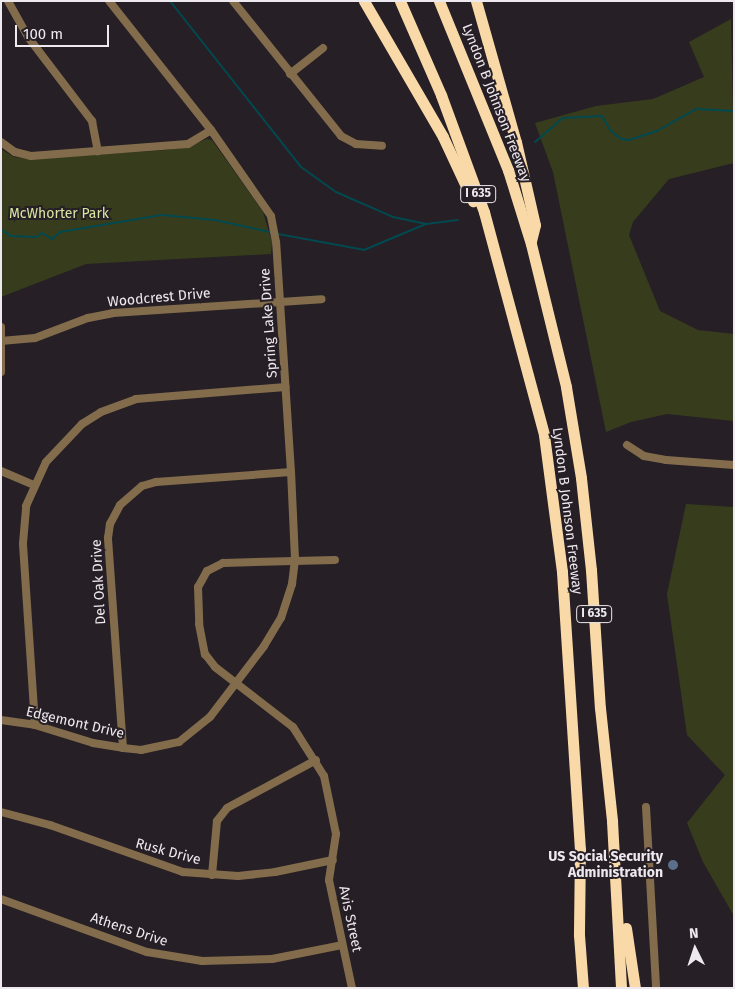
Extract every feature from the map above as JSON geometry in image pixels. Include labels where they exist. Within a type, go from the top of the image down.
[{"type":"highway","points":[[364,1],[455,159],[479,215],[514,320]]},
{"type":"highway","name":"Lyndon B Johnson Freeway","points":[[400,1],[458,136],[484,212],[544,435],[558,534],[580,849],[579,935],[583,988]]},
{"type":"highway","name":"Lyndon B Johnson Freeway","points":[[439,1],[494,132],[531,244],[560,360],[581,478],[612,821],[621,988]]},
{"type":"highway","points":[[476,1],[518,148],[535,225],[531,244]]},
{"type":"highway","points":[[612,821],[635,988]]},
{"type":"highway","points":[[578,988],[579,935]]},
{"type":"street","points":[[8,1],[28,38],[92,121],[98,151]]},
{"type":"street","name":"Spring Lake Drive","points":[[109,1],[211,130],[262,199],[273,222],[286,387],[296,559],[292,584],[280,618],[237,683]]},
{"type":"street","points":[[233,1],[341,136],[356,144],[382,146]]},
{"type":"street","points":[[290,74],[323,48]]},
{"type":"street","points":[[1,142],[25,156],[188,144],[211,130]]},
{"type":"street","name":"Woodcrest Drive","points":[[2,341],[35,338],[88,318],[113,313],[322,299]]},
{"type":"street","points":[[1,327],[1,372]]},
{"type":"street","points":[[35,725],[23,543],[26,506],[46,462],[63,441],[101,412],[136,399],[286,387]]},
{"type":"street","points":[[627,445],[644,456],[666,460],[734,466]]},
{"type":"street","points":[[1,471],[34,485]]},
{"type":"street","name":"Del Oak Drive","points":[[123,748],[108,538],[110,524],[120,505],[142,486],[156,482],[291,472]]},
{"type":"street","name":"Avis Street","points":[[335,560],[296,559],[223,563],[207,571],[198,587],[200,642],[205,654],[216,667],[293,727],[316,760],[328,792],[334,825],[336,844],[329,880],[352,988]]},
{"type":"street","name":"Edgemont Drive","points":[[1,720],[35,725],[93,743],[141,750],[179,742],[210,717],[237,683]]},
{"type":"street","points":[[212,876],[217,821],[227,808],[316,760]]},
{"type":"street","points":[[646,807],[656,988]]},
{"type":"street","name":"Rusk Drive","points":[[1,812],[50,825],[152,863],[212,876],[275,872],[333,860]]},
{"type":"street","name":"Athens Drive","points":[[1,899],[147,952],[202,961],[272,959],[342,945]]},
{"type":"green space","points":[[731,19],[734,163],[669,179],[633,222],[629,235],[660,311],[698,330],[734,334],[734,421],[667,414],[631,422],[606,432],[553,172],[535,123],[596,106],[653,99],[704,77],[689,42]]},
{"type":"green space","name":"McWhorter Park","points":[[207,139],[212,140],[263,212],[272,242],[271,254],[86,264],[1,297],[1,149],[14,157],[30,159],[167,150],[187,147]]},
{"type":"green space","points":[[686,504],[734,507],[734,916],[703,862],[687,823],[725,775],[687,735],[667,594]]},
{"type":"waterway","points":[[170,1],[301,167],[336,192],[393,217],[426,224],[458,220]]},
{"type":"waterway","points":[[535,142],[563,118],[602,116],[610,130],[621,139],[629,140],[657,131],[696,109],[734,111]]},
{"type":"waterway","points":[[1,230],[11,236],[37,237],[42,233],[52,239],[60,232],[162,215],[215,220],[270,232]]},
{"type":"waterway","points":[[278,234],[364,250],[426,224]]},
{"type":"place","name":"US Social Security Administration","points":[[673,865]]}]
